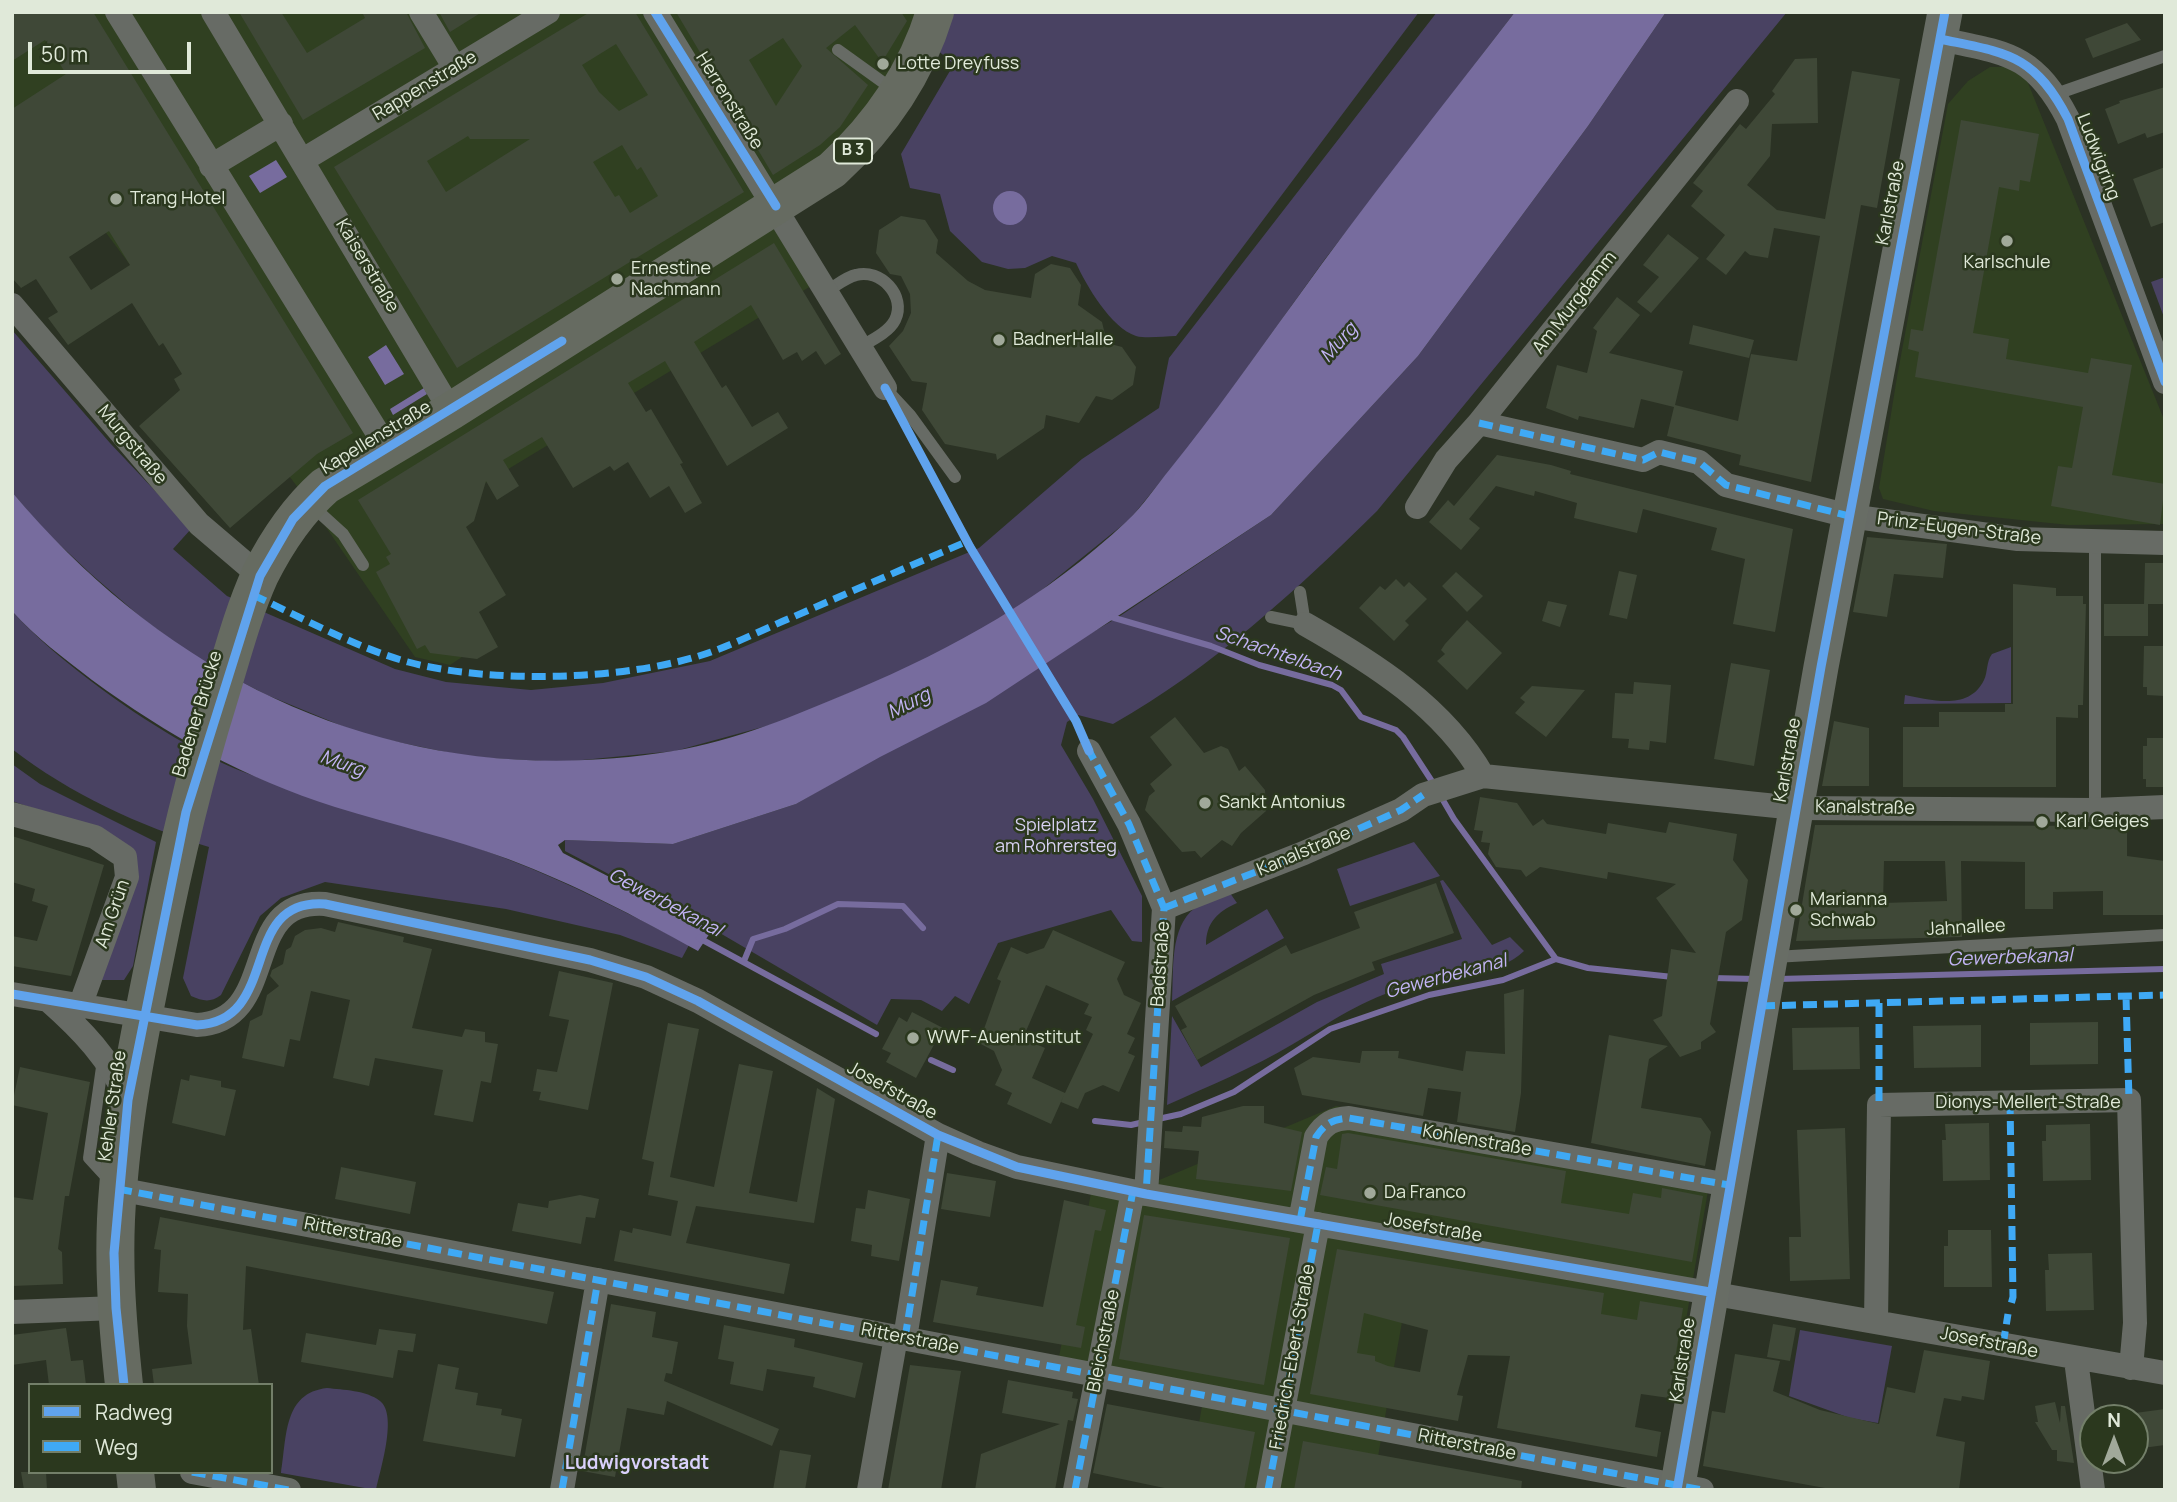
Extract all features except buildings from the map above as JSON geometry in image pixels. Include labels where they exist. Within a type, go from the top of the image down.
[{"type":"main road","name":"Kapellenstraße","points":[[254,590],[279,540],[307,502],[325,486],[451,411],[832,170],[879,121],[898,93],[927,18]]},
{"type":"main road","name":"Badener Brücke","points":[[180,835],[254,590]]},
{"type":"main road","name":"Kehler Straße","points":[[124,1383],[116,1308],[118,1189],[128,1100],[180,835]]},
{"type":"street","points":[[117,12],[387,447]]},
{"type":"street","name":"Kaiserstraße","points":[[214,12],[451,411]]},
{"type":"street","points":[[421,12],[455,68]]},
{"type":"street","name":"Rappenstraße","points":[[303,159],[548,12]]},
{"type":"street","name":"Herrenstraße","points":[[655,12],[776,206]]},
{"type":"street","name":"Ludwigring","points":[[1942,25],[2011,54],[2041,77],[2056,94],[2068,119],[2165,382]]},
{"type":"street","name":"Karlstraße","points":[[1686,1488],[1710,1292],[1849,516],[1942,25]]},
{"type":"street","name":"Am Murgdamm","points":[[1417,507],[1446,460],[1479,423],[1737,101]]},
{"type":"street","points":[[211,166],[281,124]]},
{"type":"street","points":[[776,206],[860,347],[890,389]]},
{"type":"street","name":"Murgstraße","points":[[12,304],[254,590]]},
{"type":"street","name":"Prinz-Eugen-Straße","points":[[1479,423],[1643,460],[1660,452],[1686,458],[1699,462],[1726,485],[1849,516],[2018,539],[2165,543]]},
{"type":"street","points":[[1305,624],[1344,646],[1400,686],[1442,721],[1468,749],[1483,776]]},
{"type":"street","name":"Badstraße","points":[[1089,751],[1129,824],[1164,908],[1152,1103],[1139,1193]]},
{"type":"street","name":"Kanalstraße","points":[[1164,908],[1353,832],[1402,810],[1423,795],[1483,776],[1796,808],[2095,810],[2165,807]]},
{"type":"street","name":"Am Grün","points":[[12,814],[95,837],[125,857],[127,877],[80,1006]]},
{"type":"street","name":"Josefstraße","points":[[12,994],[197,1025],[213,1024],[230,1017],[250,989],[276,921],[298,906],[324,904],[590,961],[646,977],[698,1001],[938,1135],[1017,1167],[1139,1193],[1710,1292],[2076,1360],[2165,1373]]},
{"type":"street","points":[[47,1000],[85,1031],[104,1056],[128,1100]]},
{"type":"street","name":"Dionys-Mellert-Straße","points":[[1876,1322],[1879,1105],[2129,1100],[2135,1324],[2131,1368]]},
{"type":"street","name":"Kohlenstraße","points":[[1309,1222],[1316,1137],[1323,1126],[1335,1119],[1349,1118],[1729,1185]]},
{"type":"street","points":[[869,1490],[938,1135]]},
{"type":"street","name":"Ritterstraße","points":[[118,1189],[1686,1488]]},
{"type":"street","name":"Bleichstraße","points":[[1075,1490],[1097,1375],[1139,1193]]},
{"type":"street","name":"Friedrich-Ebert-Straße","points":[[1268,1490],[1284,1410],[1309,1222]]},
{"type":"street","points":[[562,1490],[598,1280]]},
{"type":"street","points":[[12,1312],[116,1308]]},
{"type":"street","points":[[2076,1360],[2093,1490]]},
{"type":"street","points":[[203,1474],[289,1490]]},
{"type":"lane","points":[[838,50],[898,93]]},
{"type":"lane","points":[[2056,94],[2165,56]]},
{"type":"lane","points":[[827,291],[856,275],[868,274],[889,285],[896,295],[896,319],[888,329],[860,347]]},
{"type":"lane","points":[[890,389],[955,477]]},
{"type":"lane","points":[[307,502],[343,534],[363,565]]},
{"type":"lane","points":[[2095,541],[2095,810]]},
{"type":"lane","points":[[1271,617],[1305,624],[1300,592]]},
{"type":"lane","name":"Jahnallee","points":[[1769,957],[2165,935]]},
{"type":"lane","points":[[104,1056],[89,1158],[118,1189]]},
{"type":"shaded area","points":[[12,12],[919,12],[887,77],[839,146],[755,199],[811,286],[419,523],[489,639],[450,665],[415,657],[308,501],[12,108]]},
{"type":"shaded area","name":"Karlschule","points":[[1990,67],[2009,67],[2026,78],[2165,422],[2165,524],[2069,525],[1934,511],[1883,499],[1879,488],[1897,377],[1948,104],[1968,81]]},
{"type":"shaded area","points":[[1336,1106],[1711,1173],[1676,1379],[1402,1322],[1372,1490],[1187,1490],[1204,1395],[1057,1367],[1093,1183],[1133,1191]]},
{"type":"green space","points":[[949,12],[1419,12],[1176,336],[1150,337],[1136,336],[1117,324],[1093,294],[1076,263],[1052,256],[1025,268],[1008,269],[982,262],[950,231],[940,194],[910,188],[901,154],[954,64],[936,49]]},
{"type":"green space","points":[[1437,12],[1515,12],[1325,259],[1203,429],[1130,519],[1017,610],[904,670],[781,722],[675,751],[562,762],[470,757],[364,735],[267,695],[199,660],[143,619],[91,574],[42,528],[12,492],[12,330],[110,443],[191,529],[173,549],[227,596],[395,669],[446,682],[531,690],[603,683],[710,661],[979,548],[1082,459],[1159,408],[1169,358]]},
{"type":"green space","name":"Spielplatz am Rohrersteg","points":[[1666,12],[1787,12],[1377,511],[1316,570],[1252,626],[1185,678],[1113,724],[1078,715],[1067,722],[1061,745],[1093,799],[1142,896],[1142,942],[1132,941],[1111,910],[998,943],[969,1004],[955,996],[942,1011],[921,1000],[891,999],[877,1025],[713,929],[565,851],[565,840],[673,844],[796,804],[1117,618],[1271,515],[1418,356],[1588,126]]},
{"type":"green space","points":[[2165,277],[2165,320],[2151,282]]},
{"type":"green space","points":[[12,611],[59,656],[119,702],[213,758],[274,783],[441,836],[530,868],[622,910],[689,945],[682,958],[620,935],[506,909],[325,882],[281,898],[260,916],[221,995],[206,1000],[191,996],[183,978],[209,847],[106,807],[58,780],[12,749]]},
{"type":"green space","points":[[2011,647],[2011,703],[1904,704],[1905,695],[1938,701],[1960,700],[1969,696],[1984,680],[1992,654]]},
{"type":"green space","points":[[12,764],[40,784],[156,842],[133,966],[124,980],[101,980],[138,876],[96,830],[12,801]]},
{"type":"green space","points":[[1414,842],[1440,876],[1350,906],[1337,869]]},
{"type":"green space","points":[[1443,880],[1492,945],[1510,937],[1524,951],[1514,959],[1489,970],[1423,983],[1385,994],[1340,1016],[1262,1061],[1167,1105],[1172,1016],[1201,1067],[1317,1002],[1384,974],[1381,964],[1462,939],[1440,881]]},
{"type":"green space","points":[[1230,893],[1237,903],[1214,919],[1208,930],[1206,945],[1267,909],[1284,938],[1172,1001],[1174,951],[1181,926],[1195,908]]},
{"type":"green space","points":[[1800,1330],[1892,1346],[1878,1423],[1850,1418],[1789,1396]]},
{"type":"green space","points":[[327,1388],[354,1391],[374,1397],[385,1408],[388,1430],[376,1490],[281,1473],[287,1432],[295,1408],[302,1398]]},
{"type":"water","name":"Murg","points":[[1515,12],[1666,12],[1588,126],[1418,356],[1271,515],[986,703],[796,804],[673,844],[565,840],[558,845],[563,853],[712,930],[698,951],[558,879],[465,845],[302,796],[208,754],[149,719],[92,680],[30,630],[12,611],[12,492],[78,562],[149,623],[226,673],[307,713],[393,741],[483,757],[577,760],[696,747],[742,734],[810,709],[927,657],[998,618],[1064,574],[1127,521],[1202,428],[1349,228]]},
{"type":"water","points":[[276,160],[287,177],[260,193],[249,176]]},
{"type":"water","points":[[1010,191],[1022,196],[1027,208],[1022,220],[1010,225],[998,220],[993,208],[998,196]]},
{"type":"water","points":[[386,345],[404,374],[385,385],[368,357]]},
{"type":"water","points":[[424,388],[427,394],[393,415],[390,409]]},
{"type":"waterway","name":"Schachtelbach","points":[[1111,617],[1211,646],[1259,665],[1332,685],[1341,690],[1361,717],[1396,730],[1435,786]]},
{"type":"waterway","name":"Schachtelbach","points":[[1440,795],[1454,819],[1556,959]]},
{"type":"waterway","points":[[744,961],[753,939],[785,929],[838,904],[903,906],[923,928]]},
{"type":"waterway","name":"Gewerbekanal","points":[[699,938],[876,1034]]},
{"type":"waterway","name":"Gewerbekanal","points":[[1158,1119],[1181,1114],[1234,1092],[1330,1029],[1429,995],[1503,980],[1556,959],[1588,968],[1673,977]]},
{"type":"waterway","name":"Gewerbekanal","points":[[1778,979],[2165,969]]},
{"type":"waterway","name":"Gewerbekanal","points":[[1712,978],[1757,979]]},
{"type":"waterway","name":"Gewerbekanal","points":[[931,1060],[953,1070]]},
{"type":"waterway","name":"Gewerbekanal","points":[[1095,1121],[1131,1125],[1144,1122]]},
{"type":"marked path","points":[[1479,423],[1643,460],[1659,452],[1699,462],[1726,485],[1849,516]]},
{"type":"marked path","points":[[253,595],[348,640],[408,662],[479,674],[601,674],[678,662],[711,652],[968,541]]},
{"type":"marked path","points":[[1087,747],[1129,824],[1164,908],[1146,1194]]},
{"type":"marked path","points":[[1164,908],[1304,853],[1401,810],[1423,795]]},
{"type":"marked path","points":[[1761,1006],[2165,995]]},
{"type":"marked path","points":[[2126,996],[2129,1100]]},
{"type":"marked path","points":[[1879,1003],[1879,1105]]},
{"type":"marked path","points":[[2010,1100],[2013,1297],[2010,1308]]},
{"type":"marked path","points":[[1300,1221],[1316,1137],[1330,1123],[1349,1118],[1729,1185]]},
{"type":"marked path","points":[[905,1338],[938,1135]]},
{"type":"marked path","points":[[118,1189],[1702,1490]]},
{"type":"marked path","points":[[1075,1490],[1133,1191]]},
{"type":"marked path","points":[[1268,1490],[1318,1224]]},
{"type":"marked path","points":[[562,1490],[598,1280]]},
{"type":"marked path","points":[[2003,1345],[2008,1314]]},
{"type":"marked path","points":[[203,1474],[289,1490]]},
{"type":"cycle path","points":[[655,12],[776,206]]},
{"type":"cycle path","points":[[1677,1490],[1821,667],[1945,12]]},
{"type":"cycle path","points":[[1940,39],[1983,48],[2016,60],[2030,68],[2055,97],[2068,119],[2165,382]]},
{"type":"cycle path","points":[[124,1383],[116,1308],[114,1253],[128,1100],[186,812],[260,576],[293,519],[325,486],[562,341]]},
{"type":"cycle path","points":[[885,388],[970,547],[1076,721],[1089,751]]},
{"type":"cycle path","points":[[12,994],[197,1025],[223,1018],[240,1004],[252,983],[268,939],[280,920],[298,907],[325,904],[590,960],[646,977],[698,1001],[938,1135],[1017,1167],[1146,1194],[1710,1292]]},
{"type":"place","name":"Lotte Dreyfuss","points":[[883,64]]},
{"type":"place","name":"Trang Hotel","points":[[116,199]]},
{"type":"place","name":"Karlschule","points":[[2007,241]]},
{"type":"place","name":"Ernestine Nachmann","points":[[617,279]]},
{"type":"place","name":"BadnerHalle","points":[[999,340]]},
{"type":"place","name":"Sankt Antonius","points":[[1205,803]]},
{"type":"place","name":"Karl Geiges","points":[[2042,822]]},
{"type":"place","name":"Marianna Schwab","points":[[1796,910]]},
{"type":"place","name":"WWF-Aueninstitut","points":[[913,1038]]},
{"type":"place","name":"Da Franco","points":[[1370,1193]]},
{"type":"district","name":"Ludwigvorstadt","points":[[637,1464]]}]
